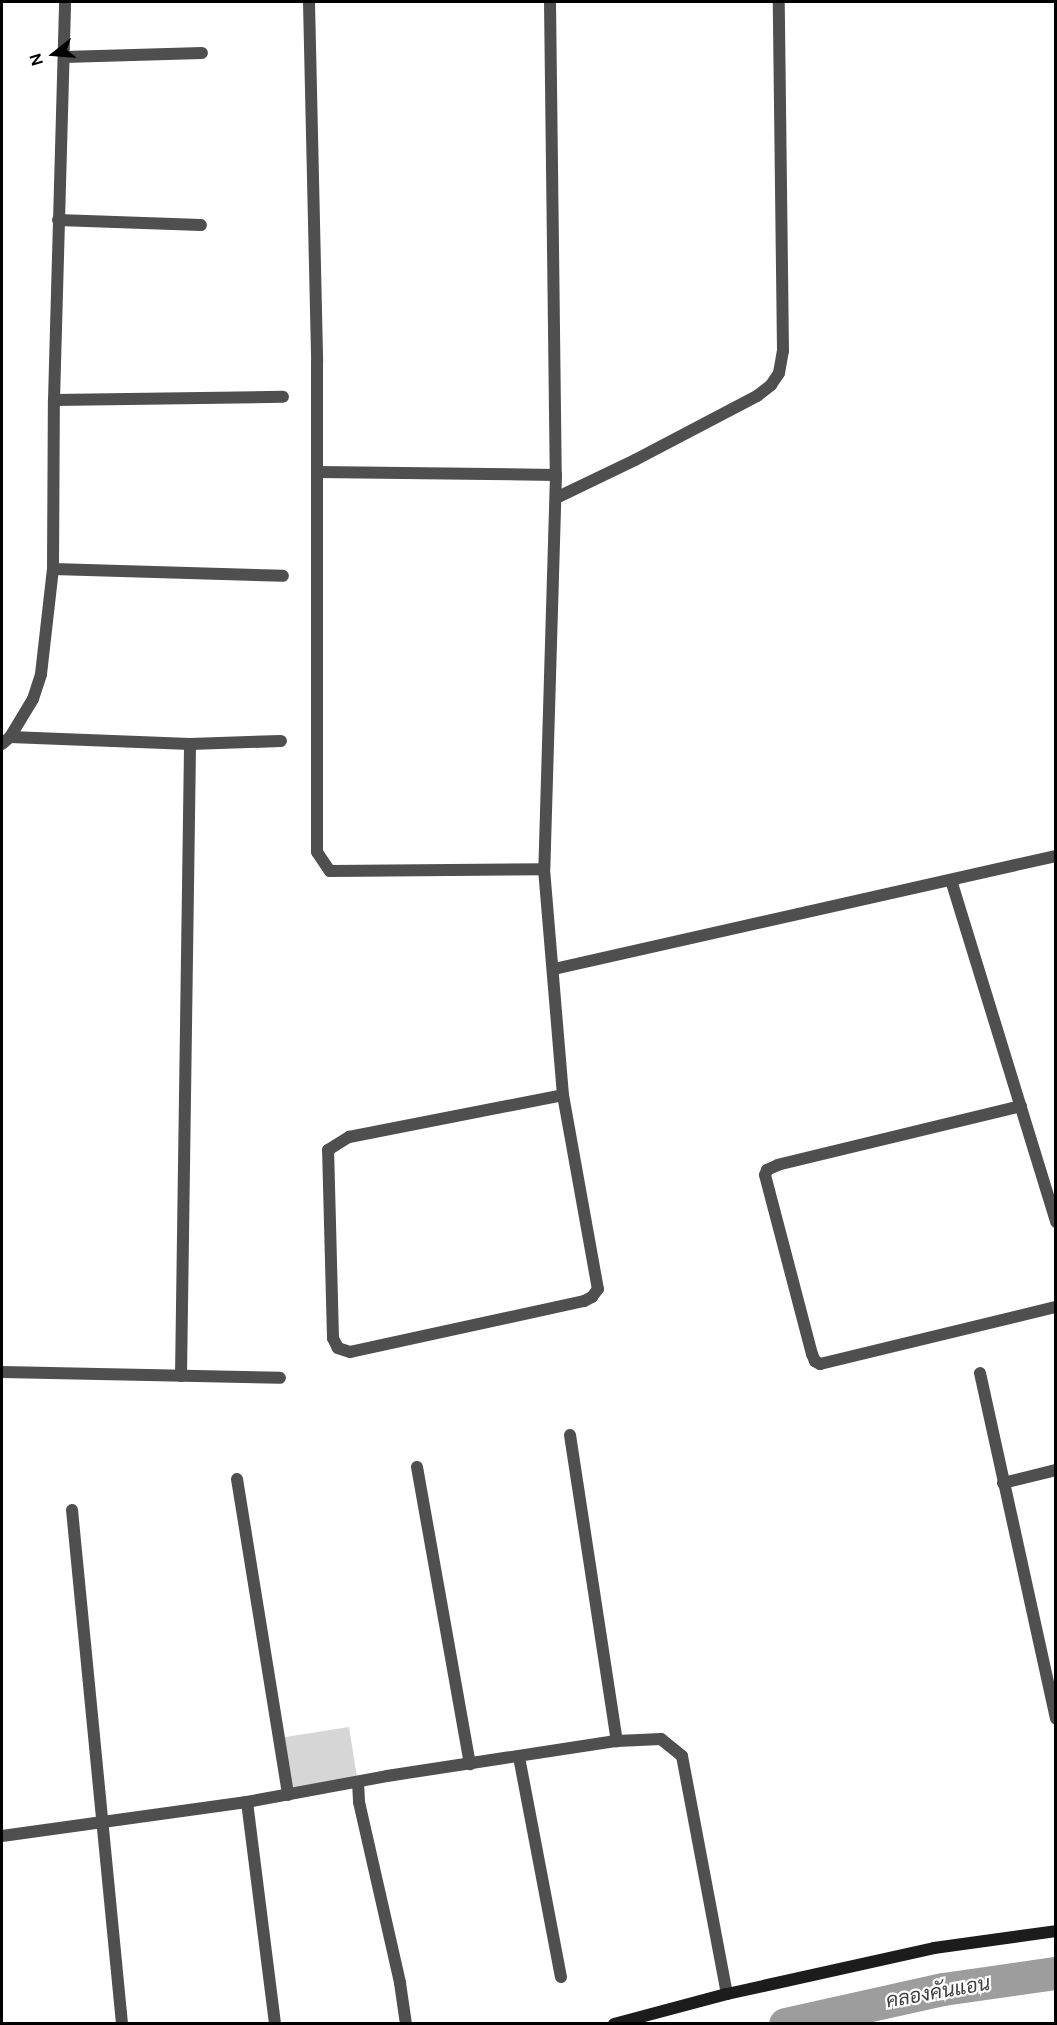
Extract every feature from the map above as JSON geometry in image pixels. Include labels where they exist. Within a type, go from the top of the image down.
[{"type":"street","points":[[6,741],[33,699],[41,674],[53,569],[54,400],[65,2]]},
{"type":"street","points":[[309,2],[317,472],[317,852],[330,871],[544,868]]},
{"type":"street","points":[[550,2],[556,498],[544,868],[563,1095],[598,1289],[592,1297],[350,1352],[338,1348],[333,1338],[328,1150],[349,1137],[563,1095]]},
{"type":"street","points":[[556,498],[635,460],[757,396],[771,385],[779,373],[783,351],[779,2]]},
{"type":"street","points":[[64,57],[202,53]]},
{"type":"street","points":[[58,220],[201,225]]},
{"type":"street","points":[[54,400],[283,397]]},
{"type":"street","points":[[317,472],[556,475]]},
{"type":"street","points":[[53,569],[283,576]]},
{"type":"street","points":[[6,741],[190,744],[281,741]]},
{"type":"street","points":[[181,1376],[190,744]]},
{"type":"street","points":[[554,969],[1056,856]]},
{"type":"street","points":[[951,880],[1056,1222]]},
{"type":"street","points":[[1021,1106],[778,1165],[767,1170],[765,1175],[812,1354],[815,1361],[820,1364],[1056,1307]]},
{"type":"street","points":[[2,1372],[280,1378]]},
{"type":"street","points":[[980,1373],[1056,1719]]},
{"type":"street","points":[[570,1435],[618,1741]]},
{"type":"street","points":[[417,1467],[470,1764]]},
{"type":"street","points":[[1003,1483],[1056,1470]]},
{"type":"street","points":[[237,1479],[288,1795]]},
{"type":"street","points":[[72,1510],[122,2024]]},
{"type":"street","points":[[2,1836],[247,1802],[618,1741],[661,1739],[682,1756],[727,1994]]},
{"type":"street","points":[[519,1757],[561,1977]]},
{"type":"street","points":[[358,1782],[359,1802],[400,1983],[406,2024]]},
{"type":"street","points":[[247,1802],[275,2024]]},
{"type":"street","points":[[614,2024],[727,1994],[934,1948],[1056,1931]]},
{"type":"shaded area","points":[[349,1727],[358,1782],[288,1793],[279,1738]]},
{"type":"waterway","name":"คลองคันแอน","points":[[785,2024],[943,1989],[1056,1973]]}]
